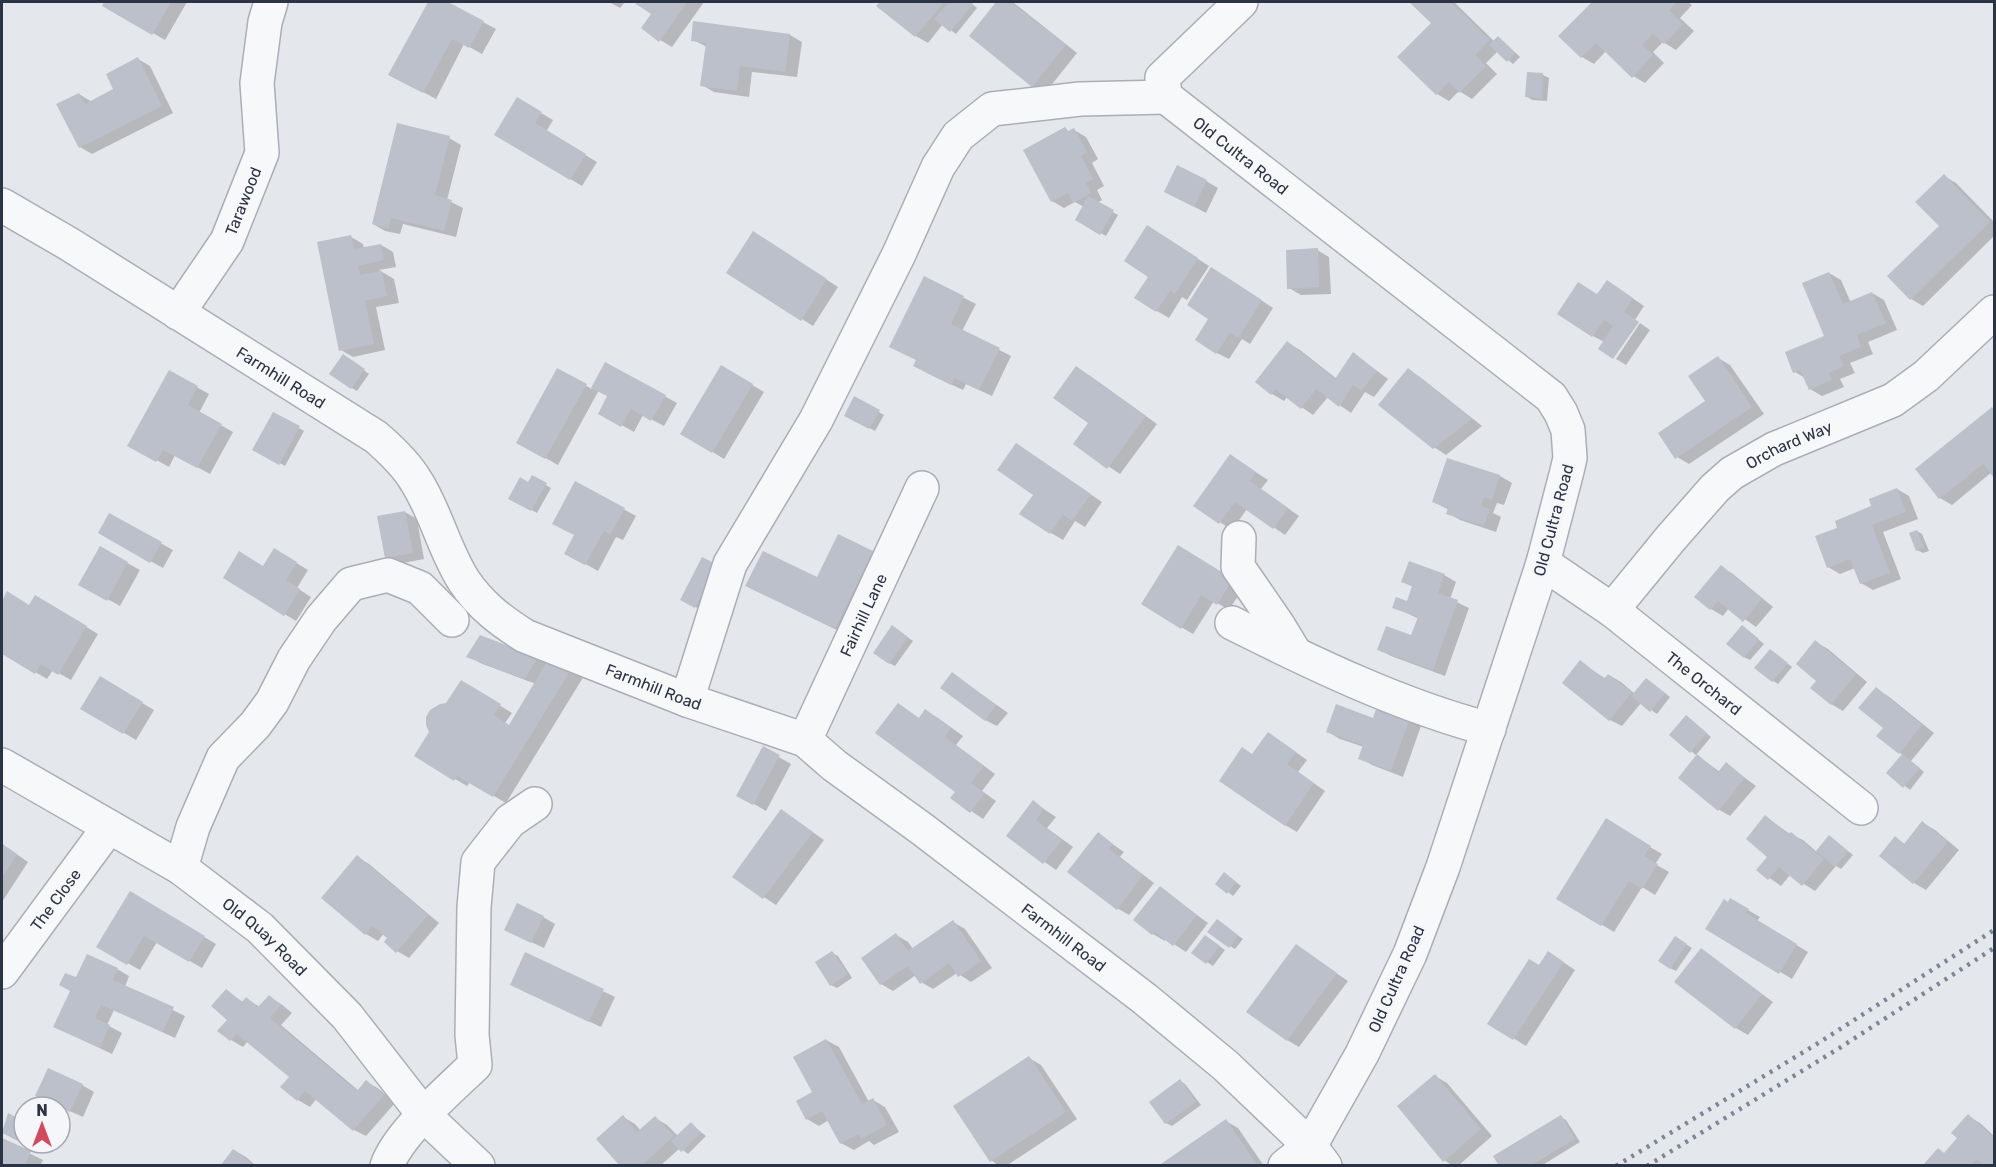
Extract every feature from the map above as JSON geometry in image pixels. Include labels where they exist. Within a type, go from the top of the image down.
[{"type":"street","name":"Tarawood","points":[[178,313],[227,241],[262,153],[258,83],[265,22],[271,2]]},
{"type":"street","points":[[687,700],[730,564],[816,420],[899,254],[938,167],[958,136],[992,109],[1080,99],[1166,97],[1162,78],[1241,2]]},
{"type":"street","name":"Old Cultra Road","points":[[1166,97],[1551,397],[1568,430],[1570,458],[1543,563],[1443,867],[1410,954],[1362,1054],[1307,1159]]},
{"type":"street","name":"Farmhill Road","points":[[2,205],[69,244],[367,431],[392,450],[420,488],[463,579],[489,610],[506,624],[525,636],[687,700],[805,740],[835,766],[922,829],[1145,999],[1226,1066],[1307,1159]]},
{"type":"street","name":"Orchard Way","points":[[1611,610],[1700,504],[1732,473],[1774,449],[1893,400],[1926,376],[1995,312]]},
{"type":"street","name":"Fairhill Lane","points":[[805,740],[922,488]]},
{"type":"street","points":[[1239,538],[1238,567],[1278,624],[1295,654]]},
{"type":"street","name":"The Orchard","points":[[1543,563],[1611,610],[1862,808]]},
{"type":"street","points":[[181,868],[193,827],[223,758],[272,702],[294,659],[321,619],[351,584],[388,575],[420,588],[452,620]]},
{"type":"street","points":[[1232,623],[1295,654],[1421,709],[1489,729]]},
{"type":"street","name":"Old Quay Road","points":[[2,765],[181,868],[261,928],[347,1016],[424,1115],[478,1166]]},
{"type":"street","points":[[387,1166],[391,1153],[424,1115],[475,1065],[472,1035],[474,907],[478,862],[510,821],[535,804]]},
{"type":"street","name":"The Close","points":[[2,972],[109,827]]},
{"type":"building","points":[[104,2],[171,2],[152,35],[102,6]]},
{"type":"building","points":[[428,2],[448,2],[484,21],[469,48],[452,39],[423,93],[388,75]]},
{"type":"building","points":[[633,2],[687,2],[659,42],[641,28],[651,14]]},
{"type":"building","points":[[880,2],[944,2],[915,37],[876,6]]},
{"type":"building","points":[[949,2],[973,4],[950,32],[934,19]]},
{"type":"building","points":[[996,2],[1011,2],[1066,45],[1032,87],[969,36]]},
{"type":"building","points":[[1409,2],[1451,2],[1490,40],[1475,55],[1486,66],[1459,93],[1449,82],[1436,95],[1397,57],[1431,23]]},
{"type":"building","points":[[1592,2],[1677,2],[1669,10],[1683,24],[1664,44],[1653,34],[1642,45],[1653,55],[1632,78],[1596,43],[1581,58],[1558,36]]},
{"type":"building","points":[[693,21],[790,34],[785,72],[740,66],[737,91],[700,86],[706,43],[691,41]]},
{"type":"building","points":[[1498,36],[1515,53],[1507,62],[1489,45]]},
{"type":"building","points":[[138,57],[162,106],[79,148],[56,104],[79,93],[85,104],[113,89],[106,74]]},
{"type":"building","points":[[1527,72],[1543,73],[1542,99],[1525,97]]},
{"type":"building","points":[[517,97],[542,112],[535,123],[586,154],[570,180],[494,135]]},
{"type":"building","points":[[397,123],[450,136],[435,195],[452,200],[444,231],[391,218],[388,229],[372,224]]},
{"type":"building","points":[[1065,127],[1068,131],[1074,128],[1087,152],[1081,156],[1093,179],[1086,183],[1091,193],[1073,203],[1068,193],[1051,202],[1023,150]]},
{"type":"building","points":[[1177,165],[1207,180],[1194,207],[1164,192]]},
{"type":"building","points":[[1944,174],[1990,222],[1910,300],[1887,276],[1939,226],[1915,202]]},
{"type":"building","points":[[1088,196],[1114,210],[1100,235],[1075,220]]},
{"type":"building","points":[[1147,225],[1198,258],[1175,294],[1170,291],[1156,312],[1134,298],[1148,277],[1124,261]]},
{"type":"building","points":[[753,231],[827,279],[801,321],[726,273]]},
{"type":"building","points":[[351,235],[354,249],[381,244],[384,260],[358,266],[360,275],[382,271],[387,296],[365,301],[374,344],[339,351],[317,242]]},
{"type":"building","points":[[1318,248],[1319,287],[1287,289],[1286,250]]},
{"type":"building","points":[[1211,267],[1262,300],[1238,338],[1230,333],[1216,354],[1195,340],[1208,319],[1187,305]]},
{"type":"building","points":[[1829,272],[1843,304],[1872,292],[1886,323],[1857,335],[1861,347],[1839,356],[1844,366],[1829,373],[1832,380],[1809,390],[1800,370],[1793,373],[1785,352],[1824,336],[1802,283]]},
{"type":"building","points":[[924,276],[964,296],[951,324],[1000,348],[979,390],[954,378],[951,385],[913,366],[916,360],[889,347]]},
{"type":"building","points":[[1607,280],[1633,298],[1624,312],[1639,322],[1613,359],[1598,349],[1613,326],[1604,320],[1592,337],[1557,314],[1578,282],[1597,294]]},
{"type":"building","points":[[1287,341],[1335,379],[1353,352],[1377,371],[1361,391],[1353,385],[1339,407],[1316,389],[1301,409],[1275,389],[1271,395],[1255,382]]},
{"type":"building","points":[[343,354],[365,369],[351,389],[329,374]]},
{"type":"building","points":[[1718,356],[1752,407],[1675,459],[1658,433],[1705,401],[1688,376]]},
{"type":"building","points":[[605,362],[666,395],[651,421],[631,409],[621,427],[598,414],[607,396],[591,388]]},
{"type":"building","points":[[721,365],[753,384],[712,453],[680,434]]},
{"type":"building","points":[[1076,366],[1146,416],[1107,469],[1073,444],[1088,423],[1053,398]]},
{"type":"building","points":[[557,368],[587,384],[545,459],[516,443]]},
{"type":"building","points":[[1408,368],[1472,419],[1433,449],[1378,405]]},
{"type":"building","points":[[169,370],[198,386],[188,405],[222,424],[197,468],[163,450],[156,462],[127,446]]},
{"type":"building","points":[[854,396],[880,410],[869,429],[844,416]]},
{"type":"building","points":[[1992,407],[1994,410],[1994,478],[1983,464],[1939,499],[1915,469]]},
{"type":"building","points":[[273,412],[300,426],[279,465],[252,450]]},
{"type":"building","points":[[1016,443],[1091,494],[1072,521],[1063,515],[1050,534],[1019,514],[1033,495],[997,470]]},
{"type":"building","points":[[1230,454],[1256,472],[1250,481],[1288,508],[1273,529],[1235,502],[1219,524],[1193,506]]},
{"type":"building","points":[[1447,458],[1500,475],[1492,500],[1484,497],[1481,506],[1490,509],[1484,526],[1446,514],[1448,508],[1432,502]]},
{"type":"building","points":[[532,475],[547,483],[531,511],[508,499],[520,477],[528,482]]},
{"type":"building","points":[[575,481],[625,508],[610,535],[604,531],[585,565],[564,554],[574,535],[552,524]]},
{"type":"building","points":[[1897,488],[1906,512],[1872,525],[1890,573],[1860,584],[1850,559],[1827,568],[1815,536],[1837,528],[1835,521],[1871,506],[1869,499]]},
{"type":"building","points":[[405,511],[413,553],[385,558],[377,516]]},
{"type":"building","points":[[109,513],[162,542],[150,563],[98,533]]},
{"type":"building","points":[[1917,530],[1924,548],[1916,551],[1909,533]]},
{"type":"building","points":[[838,534],[873,551],[835,629],[745,586],[763,551],[817,577]]},
{"type":"building","points":[[1178,545],[1233,579],[1217,605],[1201,595],[1181,629],[1141,604]]},
{"type":"building","points":[[100,546],[128,562],[107,601],[78,585]]},
{"type":"building","points":[[274,548],[297,562],[286,580],[300,589],[284,616],[223,578],[239,551],[263,566]]},
{"type":"building","points":[[702,557],[718,565],[695,608],[680,600]]},
{"type":"building","points":[[1409,561],[1445,574],[1438,593],[1458,600],[1433,670],[1377,650],[1386,626],[1411,635],[1418,617],[1392,608],[1396,597],[1407,601],[1412,586],[1401,582]]},
{"type":"building","points":[[1721,565],[1762,599],[1743,622],[1718,601],[1710,610],[1694,597]]},
{"type":"building","points":[[7,591],[29,605],[35,595],[87,626],[58,675],[41,664],[35,674],[2,654],[2,601]]},
{"type":"building","points":[[892,625],[908,637],[889,664],[873,653]]},
{"type":"building","points":[[1742,625],[1759,639],[1744,658],[1726,644]]},
{"type":"building","points":[[480,635],[538,657],[525,679],[466,657]]},
{"type":"building","points":[[1815,640],[1856,674],[1831,705],[1810,688],[1816,681],[1796,664]]},
{"type":"building","points":[[1770,649],[1788,663],[1772,682],[1754,668]]},
{"type":"building","points":[[548,660],[572,668],[493,797],[457,776],[454,781],[414,756],[429,732],[426,717],[430,710],[446,703],[461,680],[501,704],[494,715],[509,725]]},
{"type":"building","points":[[1580,660],[1604,679],[1608,674],[1632,692],[1609,721],[1562,683]]},
{"type":"building","points":[[952,672],[996,705],[985,721],[940,688]]},
{"type":"building","points":[[100,676],[143,702],[123,734],[80,709]]},
{"type":"building","points":[[1646,678],[1665,693],[1650,712],[1631,696]]},
{"type":"building","points":[[1876,687],[1922,725],[1899,754],[1876,736],[1883,728],[1858,708]]},
{"type":"building","points":[[898,703],[919,718],[925,709],[951,728],[945,737],[984,766],[971,783],[985,793],[970,813],[950,798],[955,792],[875,733]]},
{"type":"building","points":[[1378,703],[1411,715],[1391,771],[1358,759],[1363,745],[1326,732],[1336,704],[1373,718]]},
{"type":"building","points":[[1686,715],[1707,733],[1690,753],[1669,735]]},
{"type":"building","points":[[1268,732],[1296,752],[1287,764],[1314,783],[1285,826],[1219,781],[1242,747],[1252,754]]},
{"type":"building","points":[[763,746],[780,755],[753,805],[736,796]]},
{"type":"building","points":[[1697,754],[1718,772],[1726,762],[1745,778],[1718,811],[1678,778]]},
{"type":"building","points":[[1902,754],[1920,768],[1903,788],[1886,773]]},
{"type":"building","points":[[1033,800],[1044,809],[1036,820],[1062,840],[1043,864],[1006,836]]},
{"type":"building","points":[[781,809],[813,832],[763,899],[732,877]]},
{"type":"building","points":[[1765,815],[1788,834],[1791,832],[1824,859],[1802,886],[1779,867],[1768,880],[1756,870],[1767,857],[1746,839]]},
{"type":"building","points":[[1606,818],[1651,846],[1644,856],[1658,864],[1642,889],[1629,881],[1601,926],[1556,899]]},
{"type":"building","points":[[1922,821],[1948,842],[1913,884],[1879,856],[1895,836],[1904,844]]},
{"type":"building","points":[[1098,832],[1113,844],[1109,849],[1143,875],[1117,910],[1067,872]]},
{"type":"building","points":[[1829,835],[1848,851],[1835,867],[1816,851]]},
{"type":"building","points":[[2,844],[17,854],[2,878]]},
{"type":"building","points":[[357,855],[428,915],[396,953],[384,942],[387,938],[372,926],[365,935],[321,898]]},
{"type":"building","points":[[1224,872],[1236,882],[1227,894],[1215,884]]},
{"type":"building","points":[[1160,886],[1197,915],[1173,946],[1155,932],[1152,935],[1133,920]]},
{"type":"building","points":[[130,891],[205,936],[189,962],[144,936],[127,965],[96,947]]},
{"type":"building","points":[[1730,898],[1749,909],[1746,913],[1797,944],[1779,974],[1705,929],[1724,899],[1728,902]]},
{"type":"building","points":[[517,903],[544,916],[531,943],[504,930]]},
{"type":"building","points":[[1217,919],[1238,935],[1229,948],[1207,932]]},
{"type":"building","points":[[953,920],[981,961],[958,977],[949,963],[920,984],[908,966],[880,985],[861,958],[896,933],[908,951]]},
{"type":"building","points":[[1205,935],[1220,946],[1206,964],[1191,953]]},
{"type":"building","points":[[1675,936],[1687,944],[1670,969],[1658,961]]},
{"type":"building","points":[[1296,944],[1337,973],[1287,1041],[1246,1012]]},
{"type":"building","points":[[1701,948],[1762,994],[1735,1029],[1674,982]]},
{"type":"building","points":[[832,951],[848,974],[830,986],[815,962]]},
{"type":"building","points":[[1548,951],[1564,962],[1513,1040],[1487,1024],[1529,959],[1539,965]]},
{"type":"building","points":[[525,952],[604,989],[589,1022],[510,985]]},
{"type":"building","points":[[87,954],[118,968],[113,980],[174,1007],[163,1032],[101,1005],[95,1018],[110,1025],[100,1048],[53,1027],[70,991],[59,985],[65,973],[76,977]]},
{"type":"building","points":[[226,989],[242,1002],[246,997],[258,1007],[269,995],[281,1005],[270,1018],[357,1091],[366,1080],[384,1095],[353,1131],[305,1091],[297,1101],[280,1087],[289,1077],[237,1034],[230,1041],[217,1031],[227,1020],[211,1006]]},
{"type":"building","points":[[826,1039],[862,1104],[873,1098],[887,1125],[861,1139],[858,1134],[840,1144],[822,1111],[806,1120],[796,1101],[812,1092],[793,1057]]},
{"type":"building","points":[[1029,1056],[1066,1112],[990,1162],[953,1106]]},
{"type":"building","points":[[48,1068],[83,1084],[72,1108],[72,1095],[35,1095]]},
{"type":"building","points":[[1435,1074],[1481,1129],[1443,1162],[1397,1106]]},
{"type":"building","points":[[1180,1079],[1196,1102],[1165,1124],[1149,1102]]},
{"type":"building","points":[[8,1113],[12,1115],[12,1138],[2,1133]]},
{"type":"building","points":[[1968,1114],[1994,1138],[1994,1166],[1984,1166],[1977,1159],[1971,1166],[1922,1166],[1938,1148],[1944,1153],[1957,1138],[1951,1133]]},
{"type":"building","points":[[623,1115],[637,1132],[655,1116],[674,1136],[641,1166],[620,1166],[596,1139]]},
{"type":"building","points":[[1561,1115],[1575,1139],[1530,1166],[1499,1166],[1493,1156]]},
{"type":"building","points":[[1226,1119],[1257,1164],[1158,1166]]},
{"type":"building","points":[[691,1122],[701,1133],[681,1152],[671,1141]]},
{"type":"building","points":[[2,1138],[12,1142],[12,1155],[29,1155],[25,1166],[2,1166]]},
{"type":"building","points":[[233,1149],[255,1166],[220,1166]]},
{"type":"railway","points":[[1616,1166],[1820,1042],[1994,930]]},
{"type":"railway","points":[[1647,1166],[1841,1047],[1994,948]]}]
